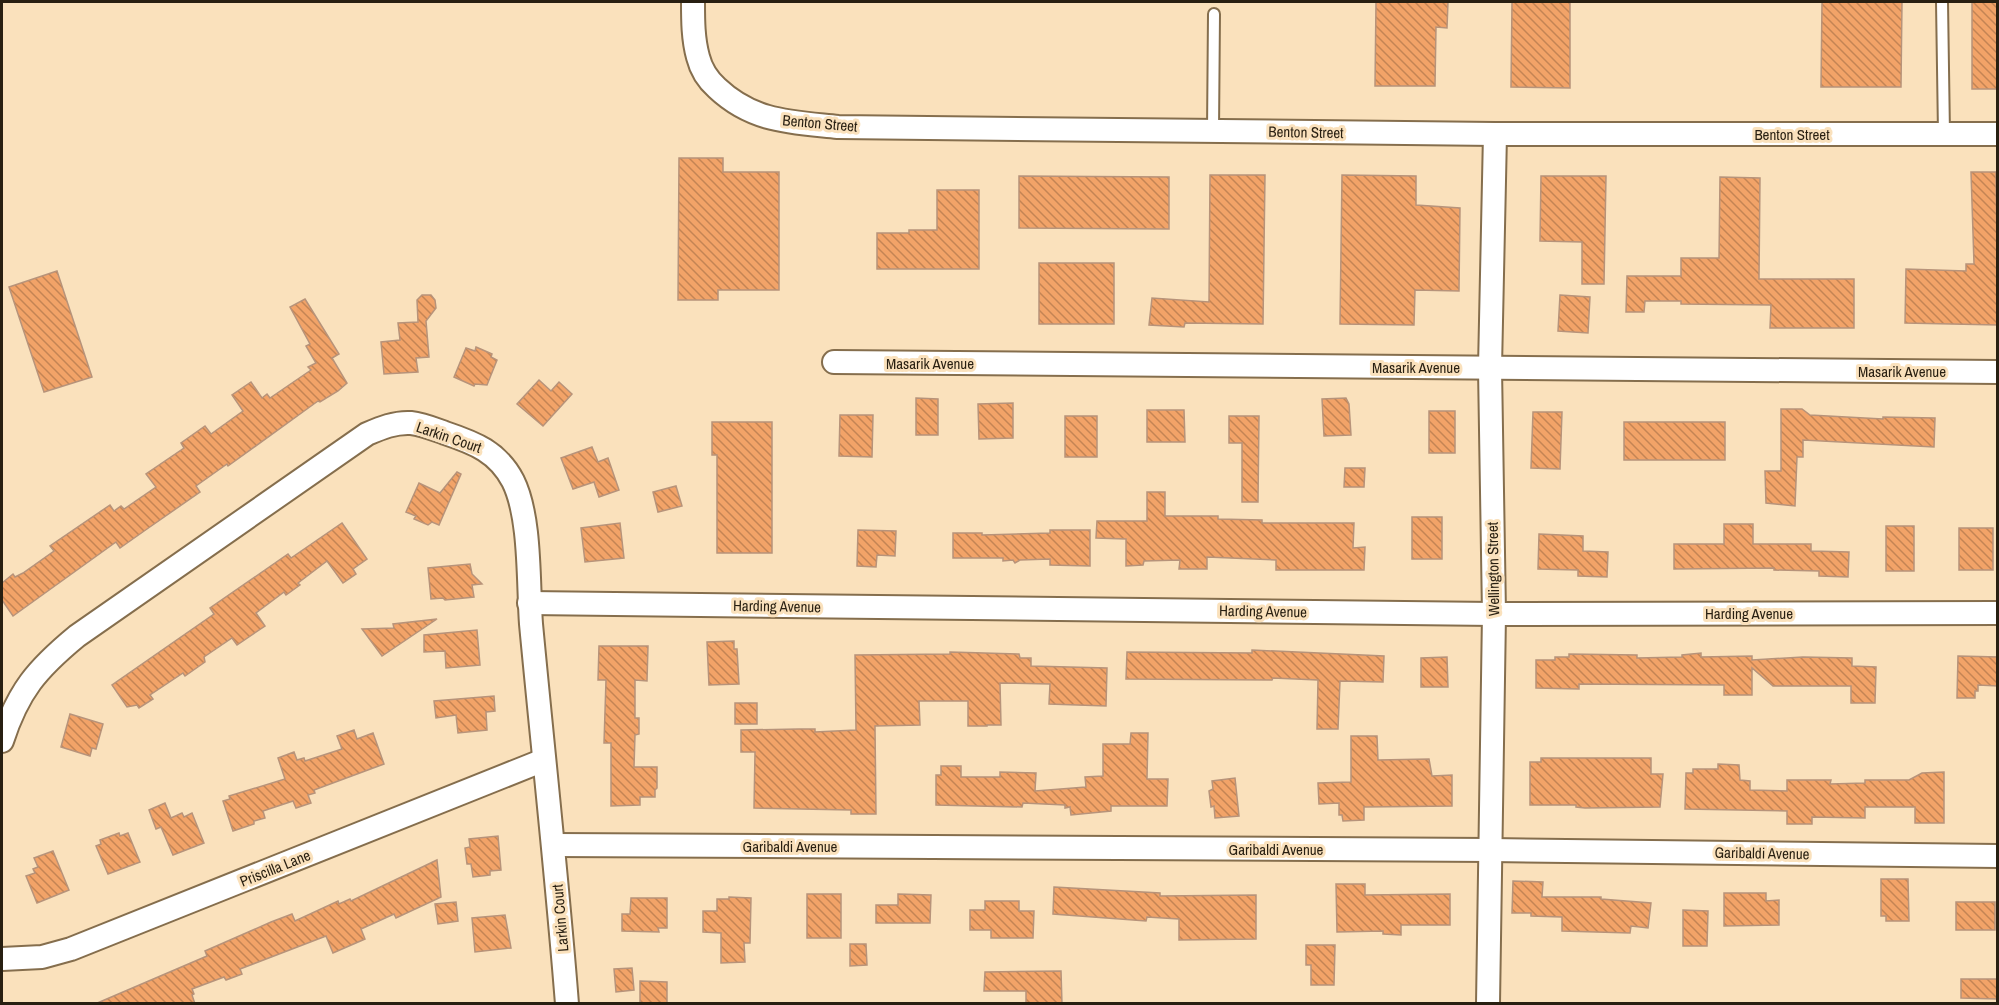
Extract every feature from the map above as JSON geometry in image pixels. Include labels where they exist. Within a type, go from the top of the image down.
[{"type":"street","name":"Benton Street","points":[[693,2],[694,37],[698,60],[708,79],[730,101],[758,116],[838,127],[1495,134],[1998,134]]},
{"type":"street","name":"Wellington Street","points":[[1488,1004],[1494,614],[1490,368],[1495,134]]},
{"type":"street","name":"Masarik Avenue","points":[[834,362],[1998,372]]},
{"type":"street","name":"Larkin Court","points":[[2,741],[20,695],[51,657],[77,636],[357,441],[383,427],[412,423],[484,448],[504,466],[520,497],[524,513],[530,603],[567,1004]]},
{"type":"street","name":"Harding Avenue","points":[[530,603],[1494,614],[1998,613]]},
{"type":"street","name":"Priscilla Lane","points":[[2,959],[29,959],[63,952],[544,760]]},
{"type":"street","name":"Garibaldi Avenue","points":[[554,845],[1998,855]]},
{"type":"lane","points":[[1942,2],[1944,134]]},
{"type":"lane","points":[[1213,131],[1214,14]]},
{"type":"building","points":[[1376,2],[1448,2],[1447,28],[1436,27],[1435,86],[1375,86]]},
{"type":"building","points":[[1512,2],[1570,2],[1570,88],[1511,87]]},
{"type":"building","points":[[1822,2],[1902,2],[1901,87],[1821,87]]},
{"type":"building","points":[[1972,2],[1998,2],[1998,89],[1972,89]]},
{"type":"building","points":[[679,158],[723,158],[723,172],[779,172],[779,290],[718,290],[718,300],[678,300]]},
{"type":"building","points":[[1971,172],[1996,172],[1998,325],[1905,323],[1906,269],[1966,271],[1966,264],[1974,264]]},
{"type":"building","points":[[1210,175],[1265,175],[1263,324],[1185,323],[1184,327],[1149,325],[1152,298],[1209,302]]},
{"type":"building","points":[[1342,175],[1416,176],[1416,205],[1460,208],[1459,291],[1415,290],[1414,325],[1340,324]]},
{"type":"building","points":[[1019,176],[1169,177],[1169,229],[1019,228]]},
{"type":"building","points":[[1541,176],[1606,176],[1604,284],[1582,284],[1582,242],[1540,241]]},
{"type":"building","points":[[1720,177],[1760,178],[1759,279],[1854,279],[1854,328],[1770,328],[1771,305],[1681,304],[1681,301],[1645,301],[1644,312],[1626,312],[1627,276],[1681,276],[1681,258],[1719,258]]},
{"type":"building","points":[[937,190],[979,190],[979,269],[877,269],[877,233],[937,230]]},
{"type":"building","points":[[1039,263],[1114,263],[1114,324],[1039,324]]},
{"type":"building","points":[[57,271],[92,377],[44,392],[9,287]]},
{"type":"building","points":[[422,295],[431,295],[435,300],[436,308],[426,321],[429,357],[416,358],[418,372],[384,374],[381,342],[400,340],[398,323],[418,322],[417,300]]},
{"type":"building","points":[[1560,295],[1590,297],[1588,333],[1558,331]]},
{"type":"building","points":[[305,299],[339,354],[332,358],[347,383],[196,486],[200,492],[120,548],[116,542],[13,616],[2,600],[2,583],[13,574],[15,577],[23,573],[54,551],[50,546],[110,505],[114,511],[121,506],[124,509],[156,487],[146,474],[184,448],[181,443],[205,426],[211,434],[243,411],[232,395],[251,382],[262,398],[267,394],[270,398],[311,370],[308,367],[316,363],[306,346],[310,344],[290,307]]},
{"type":"building","points":[[476,347],[492,354],[491,357],[497,360],[487,385],[475,384],[474,386],[454,377],[466,348],[475,351]]},
{"type":"building","points":[[539,380],[551,391],[559,382],[572,394],[543,426],[517,404]]},
{"type":"building","points":[[916,398],[938,399],[938,435],[916,435]]},
{"type":"building","points":[[1346,398],[1349,404],[1351,435],[1324,436],[1322,399]]},
{"type":"building","points":[[1013,403],[1013,438],[979,439],[978,404]]},
{"type":"building","points":[[1781,409],[1802,409],[1810,415],[1883,419],[1883,417],[1935,418],[1934,447],[1803,440],[1803,457],[1797,457],[1795,506],[1766,503],[1765,471],[1781,471]]},
{"type":"building","points":[[1147,410],[1184,410],[1185,442],[1147,442]]},
{"type":"building","points":[[1429,411],[1455,411],[1455,453],[1429,453]]},
{"type":"building","points":[[1533,412],[1562,412],[1560,469],[1531,468]]},
{"type":"building","points":[[840,415],[873,415],[872,457],[839,456]]},
{"type":"building","points":[[1065,416],[1097,416],[1097,457],[1065,457]]},
{"type":"building","points":[[1229,416],[1259,416],[1258,502],[1242,502],[1242,443],[1229,443]]},
{"type":"building","points":[[712,422],[772,422],[772,553],[717,553],[717,455],[712,455]]},
{"type":"building","points":[[1624,422],[1725,422],[1725,460],[1624,460]]},
{"type":"building","points":[[592,447],[598,462],[608,458],[619,490],[599,497],[594,482],[573,489],[561,458]]},
{"type":"building","points":[[1345,468],[1365,468],[1364,487],[1344,487]]},
{"type":"building","points":[[457,472],[461,474],[439,525],[432,522],[428,525],[414,519],[416,516],[406,512],[419,483],[440,493]]},
{"type":"building","points":[[676,486],[682,506],[658,512],[653,492]]},
{"type":"building","points":[[1147,492],[1165,492],[1165,516],[1218,516],[1218,519],[1262,520],[1262,523],[1354,523],[1353,548],[1365,547],[1364,570],[1276,570],[1276,560],[1207,557],[1207,569],[1179,569],[1180,560],[1144,561],[1143,565],[1126,566],[1126,539],[1096,538],[1097,521],[1147,521]]},
{"type":"building","points":[[1412,517],[1442,517],[1442,559],[1412,559]]},
{"type":"building","points":[[342,523],[367,559],[353,569],[356,574],[343,583],[327,561],[298,583],[300,585],[286,595],[284,592],[256,613],[265,626],[237,645],[232,638],[204,657],[205,662],[185,676],[183,673],[150,695],[153,699],[139,708],[137,705],[127,707],[112,685],[214,614],[210,608],[288,554],[291,558]]},
{"type":"building","points":[[620,523],[624,558],[585,562],[581,528]]},
{"type":"building","points":[[1724,524],[1753,524],[1753,544],[1811,544],[1811,551],[1849,552],[1848,577],[1819,576],[1819,571],[1774,570],[1774,568],[1674,569],[1674,544],[1724,544]]},
{"type":"building","points":[[1886,526],[1914,526],[1914,571],[1886,571]]},
{"type":"building","points":[[1959,528],[1993,528],[1993,570],[1959,570]]},
{"type":"building","points":[[858,530],[896,531],[895,556],[877,555],[876,567],[857,566]]},
{"type":"building","points":[[1050,530],[1090,530],[1090,566],[1050,565],[1050,559],[1020,560],[1015,563],[1013,560],[1003,561],[1003,558],[953,558],[953,533],[982,533],[982,535],[1050,533]]},
{"type":"building","points":[[1539,534],[1583,536],[1583,551],[1608,552],[1607,577],[1578,576],[1578,570],[1538,569]]},
{"type":"building","points":[[470,564],[472,574],[482,584],[472,585],[474,597],[431,599],[428,568]]},
{"type":"building","points":[[437,619],[382,656],[362,629],[394,628],[393,624]]},
{"type":"building","points":[[477,630],[480,665],[446,668],[445,651],[424,652],[424,635]]},
{"type":"building","points":[[734,641],[734,649],[737,649],[739,684],[709,685],[707,642]]},
{"type":"building","points":[[599,646],[648,646],[647,681],[635,680],[635,718],[639,718],[639,734],[635,735],[634,767],[657,767],[657,788],[655,797],[640,797],[640,805],[611,806],[611,743],[604,743],[606,680],[598,680]]},
{"type":"building","points":[[1252,650],[1384,656],[1383,682],[1340,681],[1338,729],[1317,729],[1318,680],[1126,679],[1127,652],[1252,653]]},
{"type":"building","points":[[950,652],[1019,654],[1020,658],[1031,658],[1031,666],[1107,668],[1106,706],[1049,704],[1050,684],[1000,683],[1001,725],[968,726],[968,701],[919,701],[920,725],[875,726],[876,814],[851,814],[851,810],[754,808],[755,752],[741,752],[741,730],[815,729],[815,732],[856,730],[855,655],[950,654]]},
{"type":"building","points":[[1701,653],[1701,657],[1752,656],[1752,660],[1803,657],[1852,658],[1852,666],[1876,667],[1875,703],[1851,703],[1851,686],[1773,686],[1752,668],[1752,695],[1724,695],[1724,685],[1579,684],[1579,689],[1536,688],[1536,660],[1555,660],[1555,657],[1569,657],[1569,654],[1637,655],[1637,658],[1682,657],[1682,655]]},
{"type":"building","points":[[1958,656],[1998,657],[1998,686],[1978,685],[1975,698],[1957,698]]},
{"type":"building","points":[[1447,657],[1448,687],[1421,687],[1421,658]]},
{"type":"building","points":[[494,696],[495,711],[486,712],[487,730],[458,733],[456,715],[436,718],[434,701]]},
{"type":"building","points":[[735,703],[757,703],[757,724],[735,724]]},
{"type":"building","points":[[70,714],[103,724],[96,749],[92,748],[90,756],[61,747]]},
{"type":"building","points":[[354,730],[357,739],[373,733],[384,764],[314,790],[315,793],[308,795],[311,803],[296,808],[293,801],[263,811],[265,818],[233,831],[223,801],[230,799],[229,796],[285,779],[278,758],[294,752],[297,760],[304,758],[305,761],[342,749],[337,736]]},
{"type":"building","points":[[1131,733],[1148,733],[1147,779],[1168,779],[1167,806],[1111,806],[1111,811],[1071,815],[1070,807],[1065,808],[1065,805],[1023,803],[1022,807],[936,805],[936,775],[941,775],[941,766],[961,766],[961,777],[1000,777],[1000,772],[1036,773],[1035,791],[1086,787],[1085,777],[1103,776],[1103,744],[1130,744]]},
{"type":"building","points":[[1351,736],[1377,736],[1378,760],[1429,759],[1432,776],[1452,775],[1452,806],[1364,807],[1364,820],[1343,821],[1342,815],[1339,815],[1339,803],[1319,804],[1318,783],[1351,782]]},
{"type":"building","points":[[1541,758],[1651,758],[1651,774],[1663,774],[1660,807],[1585,808],[1576,807],[1576,805],[1530,805],[1530,762],[1541,762]]},
{"type":"building","points":[[1718,764],[1739,765],[1740,780],[1750,781],[1750,790],[1787,791],[1787,780],[1831,780],[1830,784],[1865,783],[1865,780],[1909,780],[1922,773],[1944,772],[1944,823],[1915,823],[1915,807],[1865,807],[1865,818],[1812,817],[1812,824],[1787,824],[1787,811],[1685,809],[1686,773],[1693,773],[1693,769],[1718,769]]},
{"type":"building","points":[[1235,778],[1239,816],[1215,818],[1209,791],[1213,789],[1212,781]]},
{"type":"building","points":[[165,803],[171,818],[182,813],[184,817],[192,813],[204,843],[173,855],[161,827],[156,829],[149,810]]},
{"type":"building","points":[[119,833],[120,836],[128,833],[140,862],[108,874],[96,846],[101,844],[100,840]]},
{"type":"building","points":[[498,836],[501,870],[490,871],[490,875],[473,877],[471,864],[467,864],[465,848],[470,847],[469,839]]},
{"type":"building","points":[[53,851],[69,890],[37,903],[26,876],[35,873],[33,869],[38,867],[34,858]]},
{"type":"building","points":[[437,860],[441,897],[396,918],[394,914],[361,929],[365,939],[333,953],[326,936],[240,969],[242,974],[226,980],[224,977],[192,989],[195,1004],[95,1004],[207,956],[205,951],[271,922],[292,914],[295,921],[338,901],[339,904],[350,899],[351,901]]},
{"type":"building","points":[[1881,879],[1908,879],[1909,921],[1886,921],[1886,916],[1881,916]]},
{"type":"building","points":[[1513,881],[1543,882],[1542,897],[1601,897],[1601,899],[1651,903],[1648,928],[1631,926],[1630,933],[1562,931],[1562,917],[1512,913]]},
{"type":"building","points":[[1336,884],[1365,884],[1365,895],[1450,894],[1450,925],[1401,925],[1401,935],[1383,934],[1383,931],[1337,932]]},
{"type":"building","points":[[1054,887],[1160,893],[1160,896],[1256,895],[1256,939],[1179,940],[1179,919],[1147,917],[1146,921],[1053,914]]},
{"type":"building","points":[[1724,893],[1766,893],[1766,901],[1779,900],[1779,925],[1724,926]]},
{"type":"building","points":[[807,894],[841,894],[841,938],[807,938]]},
{"type":"building","points":[[898,894],[931,895],[930,923],[876,923],[876,905],[898,905]]},
{"type":"building","points":[[729,897],[751,898],[750,943],[744,943],[745,962],[721,963],[721,933],[703,932],[703,911],[717,911],[717,899],[729,899]]},
{"type":"building","points":[[631,898],[667,898],[667,928],[658,928],[659,932],[622,931],[622,914],[630,914]]},
{"type":"building","points":[[985,901],[1019,901],[1019,911],[1034,911],[1033,938],[991,938],[991,930],[970,930],[970,910],[985,910]]},
{"type":"building","points":[[456,902],[458,921],[438,924],[435,904]]},
{"type":"building","points":[[1956,902],[1995,902],[1995,930],[1956,930]]},
{"type":"building","points":[[1683,910],[1708,911],[1707,946],[1683,946]]},
{"type":"building","points":[[505,915],[511,948],[475,952],[472,918]]},
{"type":"building","points":[[850,944],[866,944],[867,965],[850,966]]},
{"type":"building","points":[[1306,945],[1335,945],[1334,985],[1311,985],[1311,965],[1306,965]]},
{"type":"building","points":[[632,968],[634,990],[616,992],[614,969]]},
{"type":"building","points":[[1061,971],[1062,1004],[1026,1004],[1026,991],[984,991],[985,972]]},
{"type":"building","points":[[1961,979],[1998,979],[1998,999],[1961,998]]},
{"type":"building","points":[[640,981],[667,982],[667,1004],[640,1004]]}]
